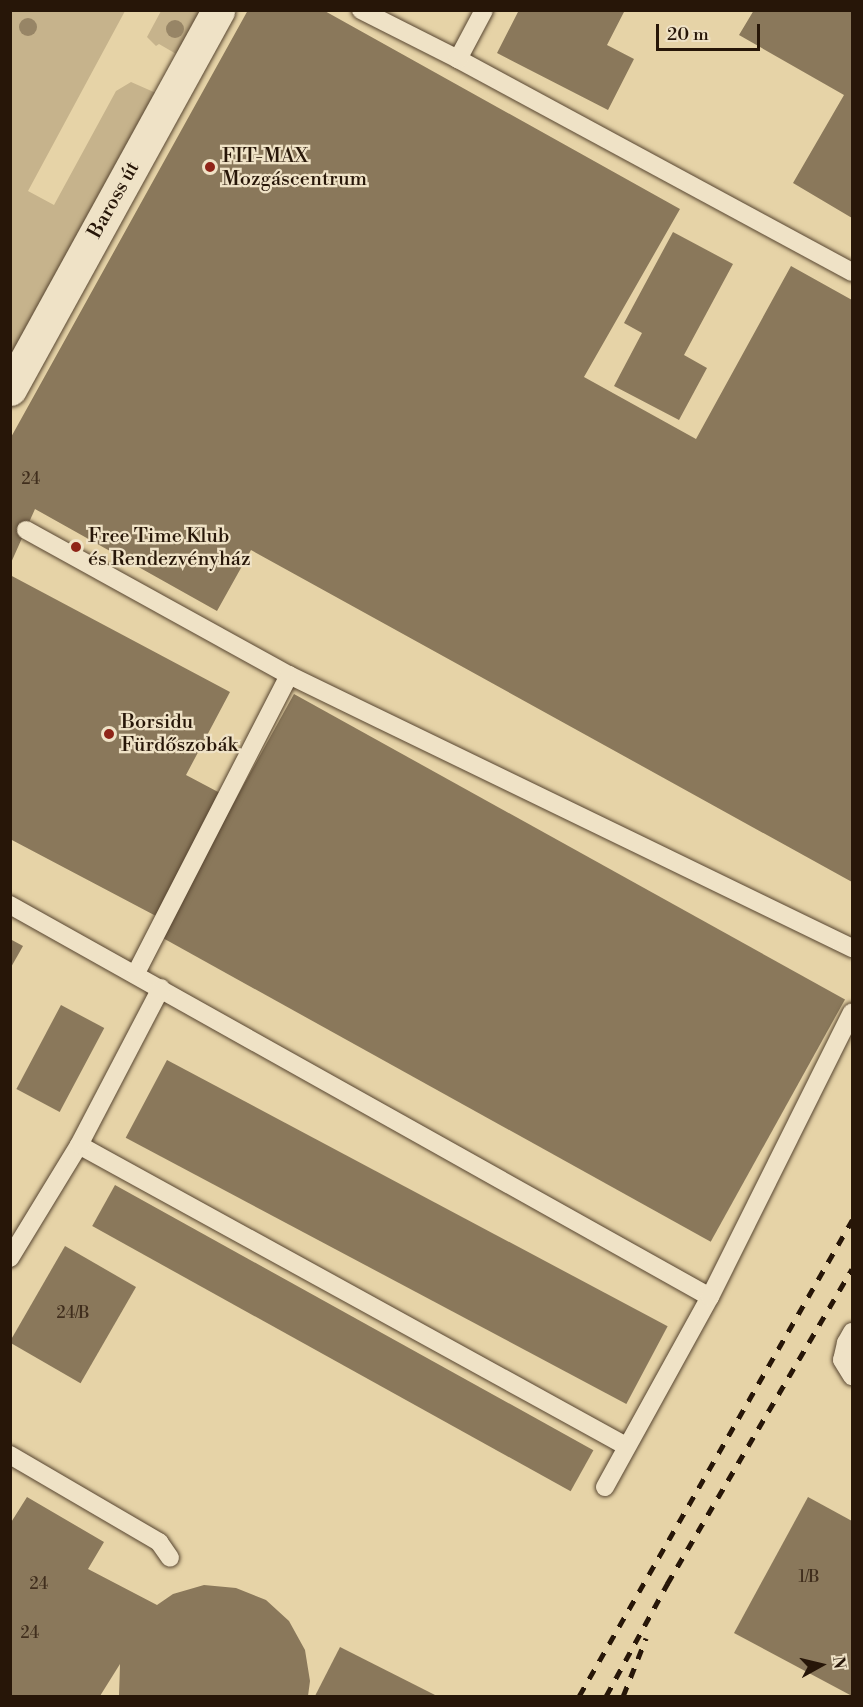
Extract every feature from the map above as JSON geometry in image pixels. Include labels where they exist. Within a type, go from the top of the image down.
[{"type":"street","name":"Baross út","points":[[10,389],[218,10]]},
{"type":"lane","points":[[361,10],[458,59],[852,272]]},
{"type":"lane","points":[[458,59],[484,10]]},
{"type":"lane","points":[[26,531],[289,675],[852,948]]},
{"type":"lane","points":[[136,973],[289,675]]},
{"type":"lane","points":[[10,905],[136,973],[710,1297]]},
{"type":"lane","points":[[10,1258],[79,1144],[161,988]]},
{"type":"lane","points":[[605,1487],[710,1297],[852,1012]]},
{"type":"lane","points":[[79,1144],[626,1446]]},
{"type":"lane","points":[[852,1332],[846,1343],[842,1360],[843,1366],[852,1376]]},
{"type":"lane","points":[[10,1455],[159,1542],[170,1558]]},
{"type":"shaded area","points":[[11,11],[125,11],[28,191],[54,205],[116,91],[131,82],[156,93],[11,359]]},
{"type":"shaded area","points":[[161,11],[202,11],[178,55],[159,44],[156,46],[147,37]]},
{"type":"building","points":[[248,10],[323,10],[680,209],[584,377],[696,439],[791,266],[852,300],[852,882],[251,550],[217,611],[35,509],[10,565],[10,439]]},
{"type":"building","points":[[519,10],[625,10],[607,45],[634,59],[608,110],[497,53]]},
{"type":"building","points":[[754,10],[852,10],[852,218],[793,183],[844,95],[739,35]]},
{"type":"building","points":[[673,232],[733,264],[684,355],[707,368],[679,420],[614,386],[642,333],[624,323]]},
{"type":"building","name":"Borsidu Fürdőszobák","points":[[10,575],[230,692],[186,775],[220,793],[156,916],[10,839]]},
{"type":"building","points":[[294,694],[845,999],[711,1242],[160,936]]},
{"type":"building","points":[[10,939],[23,946],[10,969]]},
{"type":"building","points":[[61,1005],[104,1028],[60,1112],[16,1089]]},
{"type":"building","points":[[167,1060],[668,1326],[626,1404],[126,1138]]},
{"type":"building","points":[[115,1185],[593,1450],[571,1491],[92,1226]]},
{"type":"building","points":[[65,1246],[136,1287],[81,1383],[10,1342]]},
{"type":"building","points":[[27,1497],[104,1542],[88,1569],[157,1605],[173,1594],[204,1585],[236,1588],[266,1600],[289,1621],[305,1650],[310,1681],[308,1696],[119,1696],[120,1664],[100,1696],[10,1696],[10,1524]]},
{"type":"building","points":[[808,1497],[852,1521],[852,1696],[734,1633]]},
{"type":"building","points":[[340,1647],[437,1696],[315,1696]]},
{"type":"railway","points":[[579,1696],[852,1220]]},
{"type":"railway","points":[[606,1696],[667,1584],[852,1269]]},
{"type":"railway","points":[[623,1696],[646,1638]]},
{"type":"place","name":"FIT-MAX Mozgáscentrum","points":[[210,167]]},
{"type":"place","name":"Free Time Klub és Rendezvényház","points":[[76,547]]},
{"type":"place","name":"Borsidu Fürdőszobák","points":[[109,734]]}]
